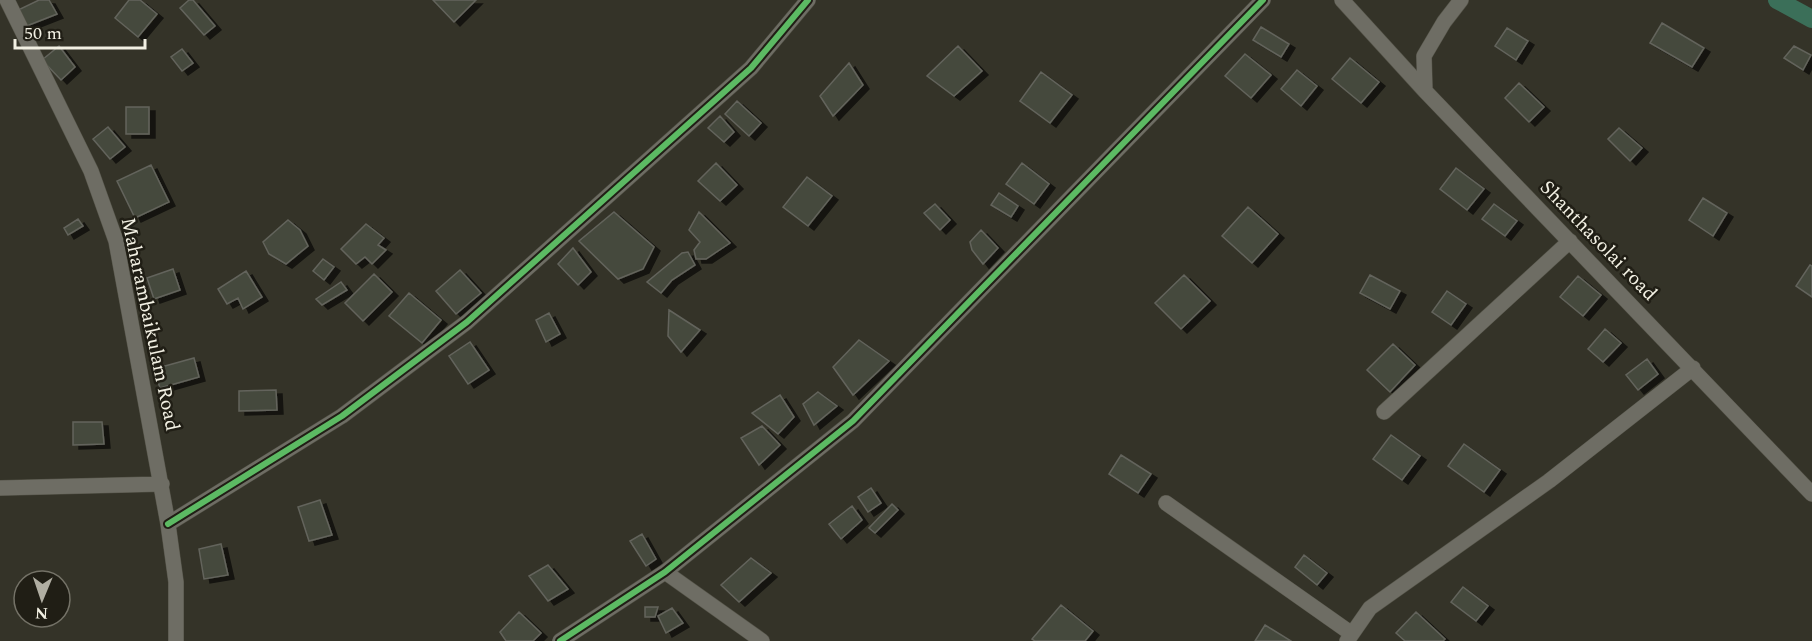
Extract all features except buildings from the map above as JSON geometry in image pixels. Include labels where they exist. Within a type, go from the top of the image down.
[{"type":"street","name":"Maharambaikulam Road","points":[[7,0],[91,171],[116,242],[162,484],[176,582],[176,641]]},
{"type":"street","points":[[168,524],[342,416],[467,322],[751,68],[808,0]]},
{"type":"street","points":[[560,641],[665,572],[853,421],[1263,0]]},
{"type":"street","name":"Shanthasolai road","points":[[1342,0],[1425,91],[1812,494]]},
{"type":"street","points":[[1425,91],[1424,56],[1444,22],[1461,0]]},
{"type":"street","points":[[1384,412],[1570,241]]},
{"type":"street","points":[[1166,503],[1349,637],[1370,608],[1550,481],[1693,368]]},
{"type":"street","points":[[0,488],[162,484]]},
{"type":"street","points":[[665,572],[762,641]]},
{"type":"waterway","points":[[1777,0],[1812,19]]},
{"type":"cycle path","points":[[168,524],[342,416],[467,322],[751,68],[808,0]]},
{"type":"cycle path","points":[[560,641],[665,572],[853,421],[1263,0]]}]
